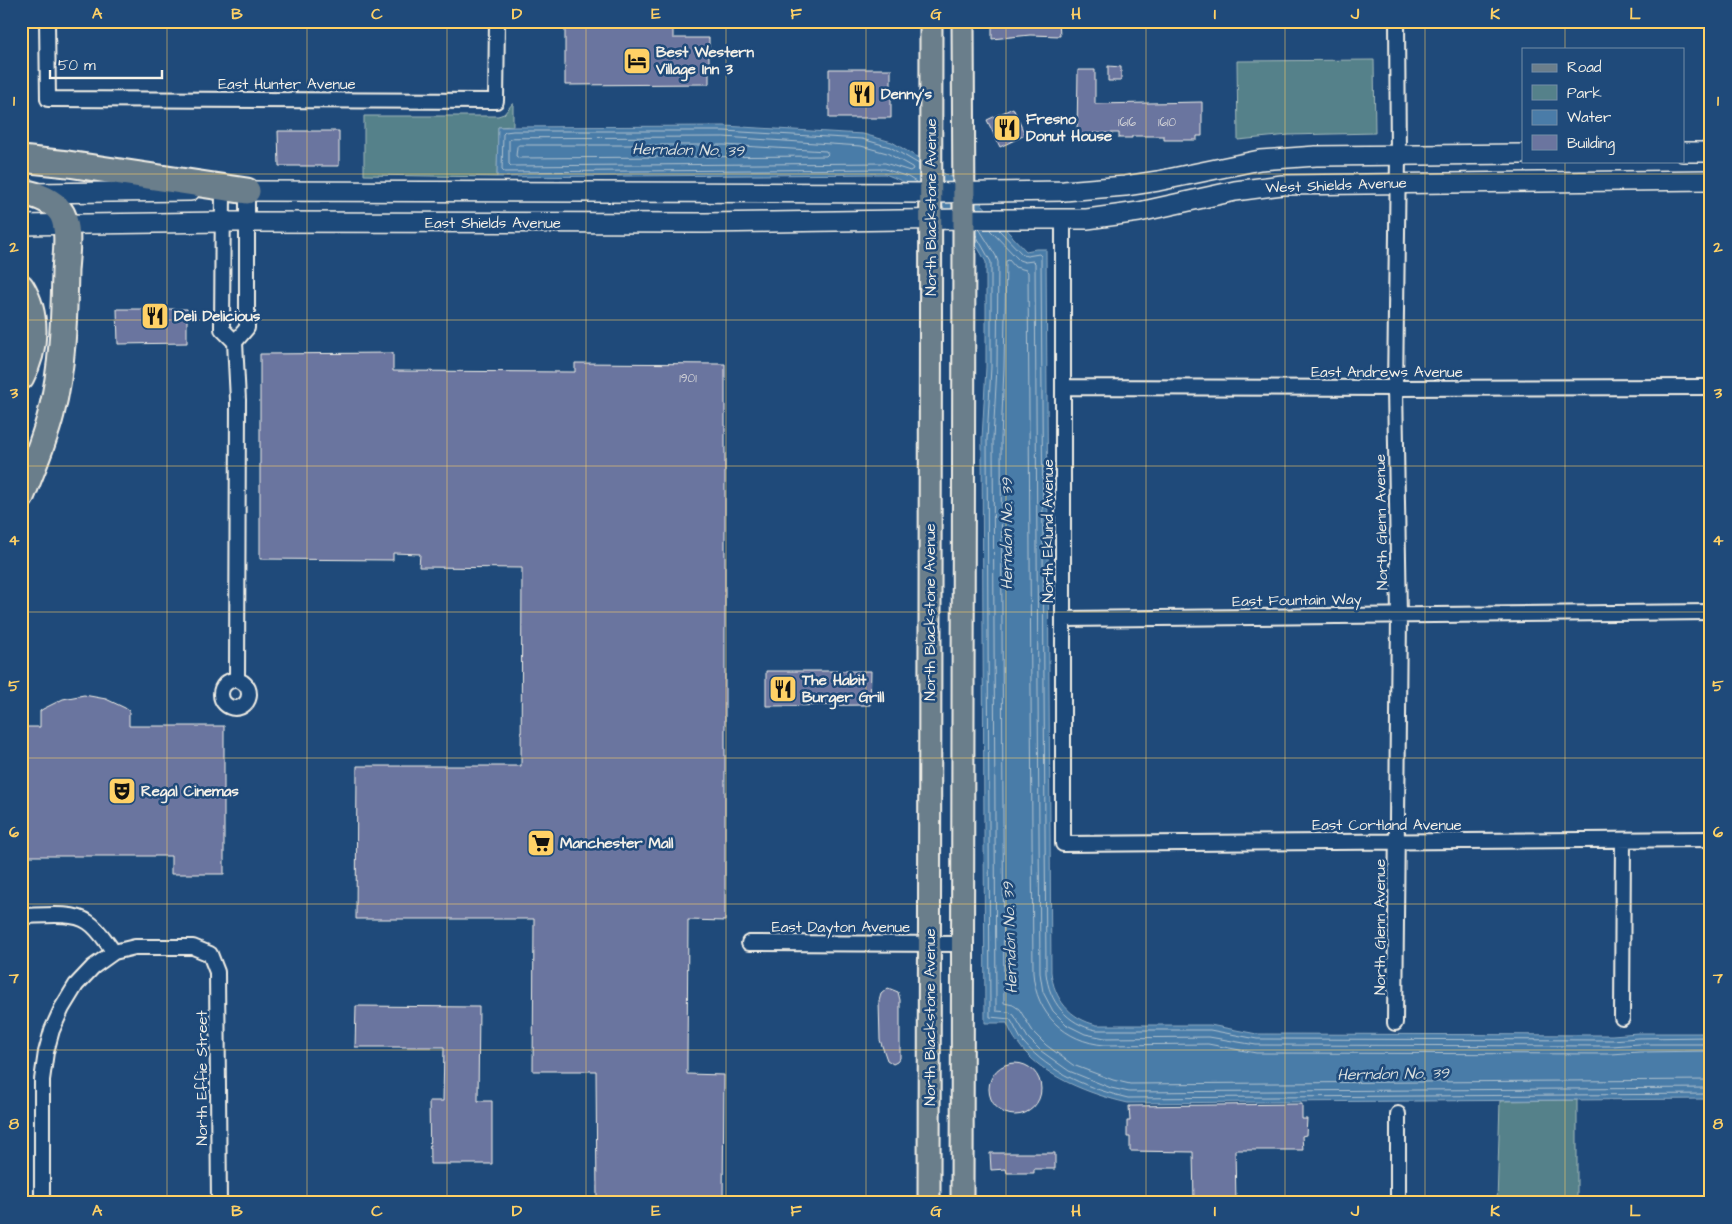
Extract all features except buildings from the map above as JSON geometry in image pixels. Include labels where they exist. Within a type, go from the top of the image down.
[{"type":"highway","points":[[21,160],[68,164],[235,191]]},
{"type":"highway","points":[[21,496],[51,416],[59,377],[64,337],[66,225],[61,213],[54,205],[41,197],[24,193]]},
{"type":"highway","points":[[21,287],[27,297],[33,332],[32,350],[21,377]]},
{"type":"main road","name":"North Blackstone Avenue","points":[[929,1203],[931,21]]},
{"type":"main road","points":[[962,1203],[963,21]]},
{"type":"main road","points":[[1684,152],[1711,152]]},
{"type":"main road","name":"West Shields Avenue","points":[[964,192],[1064,191],[1125,186],[1180,177],[1260,160],[1316,156],[1522,154]]},
{"type":"main road","name":"West Shields Avenue","points":[[964,219],[1087,219],[1139,212],[1282,184],[1711,180]]},
{"type":"main road","name":"East Shields Avenue","points":[[24,193],[235,191],[964,192]]},
{"type":"main road","name":"East Shields Avenue","points":[[21,225],[223,222],[705,223],[964,219]]},
{"type":"main road","points":[[929,1140],[940,1203]]},
{"type":"street","name":"East Hunter Avenue","points":[[47,21],[48,99],[496,101],[497,21]]},
{"type":"street","name":"North Glenn Avenue","points":[[1395,1023],[1399,615],[1395,388],[1398,183],[1397,21]]},
{"type":"street","points":[[235,191],[223,222],[222,329],[235,342],[238,400],[237,680]]},
{"type":"street","points":[[235,191],[247,222],[248,328],[235,342]]},
{"type":"street","name":"North Eklund Avenue","points":[[1063,219],[1063,844]]},
{"type":"street","name":"East Andrews Avenue","points":[[1064,387],[1711,387]]},
{"type":"street","name":"East Fountain Way","points":[[1064,619],[1711,612]]},
{"type":"street","name":"East Cortland Avenue","points":[[1063,844],[1711,839]]},
{"type":"street","points":[[1622,1018],[1623,840]]},
{"type":"street","points":[[21,916],[76,915],[97,930],[114,952],[93,967],[76,985],[62,1008],[52,1030],[46,1052],[42,1080],[42,1203]]},
{"type":"street","name":"East Dayton Avenue","points":[[749,943],[962,944]]},
{"type":"street","name":"North Effie Street","points":[[114,952],[135,947],[193,948],[210,954],[217,972],[219,1203]]},
{"type":"street","points":[[1398,1114],[1398,1203]]},
{"type":"green space","points":[[1374,60],[1375,133],[1289,135],[1238,140],[1237,61]]},
{"type":"green space","points":[[513,103],[513,126],[498,127],[497,177],[364,175],[364,116],[498,116],[504,114]]},
{"type":"green space","points":[[1577,1100],[1577,1203],[1497,1203],[1500,1101]]},
{"type":"water","name":"Herndon No. 39","points":[[724,126],[863,134],[892,142],[965,186],[1026,251],[1046,249],[1051,972],[1056,991],[1071,1013],[1097,1025],[1210,1025],[1257,1034],[1612,1035],[1711,1033],[1711,1099],[1128,1103],[1083,1089],[1053,1074],[1028,1055],[1015,1038],[1007,1023],[985,1023],[982,439],[986,367],[986,262],[977,246],[956,219],[944,208],[917,189],[885,174],[497,177],[498,127]]},
{"type":"place","name":"Best Western Village Inn 3","points":[[637,61]]},
{"type":"place","name":"Denny's","points":[[862,94]]},
{"type":"place","name":"Fresno Donut House","points":[[1007,128]]},
{"type":"place","name":"Deli Delicious","points":[[155,316]]},
{"type":"place","name":"The Habit Burger Grill","points":[[783,689]]},
{"type":"place","name":"Regal Cinemas","points":[[122,791]]},
{"type":"place","name":"Manchester Mall","points":[[541,843]]}]
